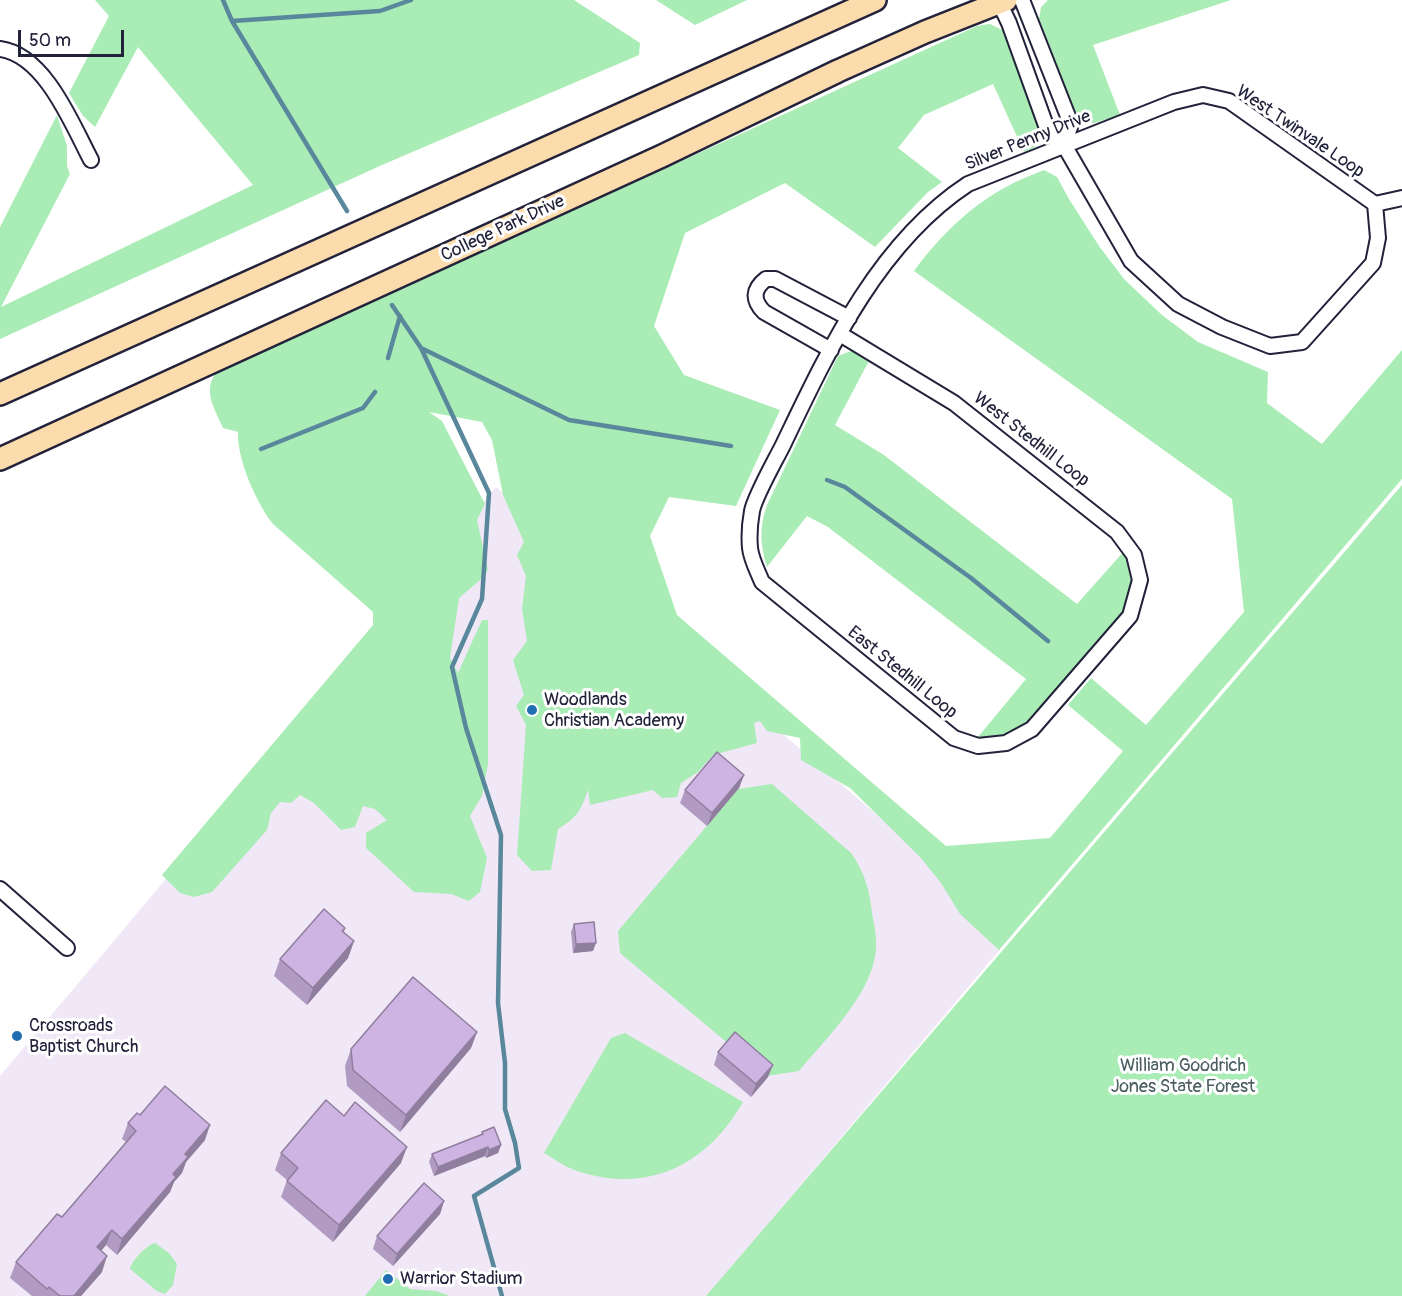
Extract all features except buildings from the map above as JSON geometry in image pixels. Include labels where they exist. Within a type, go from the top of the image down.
[{"type":"main road","points":[[0,394],[875,0]]},
{"type":"main road","name":"College Park Drive","points":[[0,459],[608,180],[838,71],[1001,1]]},
{"type":"street","points":[[1022,0],[1071,124],[1064,145]]},
{"type":"street","points":[[1001,1],[1049,134],[1064,145],[1131,261],[1178,304],[1222,327],[1270,346],[1302,342],[1373,264],[1378,238],[1375,204],[1402,198]]},
{"type":"street","points":[[0,49],[8,50],[23,58],[43,75],[91,160]]},
{"type":"street","name":"Silver Penny Drive","points":[[752,510],[798,414],[849,318],[886,265],[945,199],[968,184],[994,172],[1174,102],[1203,95]]},
{"type":"street","name":"West Twinvale Loop","points":[[1203,95],[1229,101],[1375,204]]},
{"type":"street","points":[[831,350],[764,312],[757,305],[754,295],[757,287],[766,279],[775,279],[849,318]]},
{"type":"street","name":"West Stedhill Loop","points":[[840,334],[954,403],[1117,532],[1134,555],[1140,579],[1130,616]]},
{"type":"street","name":"East Stedhill Loop","points":[[752,510],[750,549],[762,582],[954,738],[978,746],[1006,743],[1032,729],[1130,616]]},
{"type":"street","points":[[0,889],[67,948]]},
{"type":"shaded area","name":"Woodlands Christian Academy","points":[[496,487],[1014,933],[707,1296],[0,1296],[0,1076]]},
{"type":"green space","points":[[95,0],[574,0],[640,43],[639,55],[382,165],[0,339],[0,227],[57,115],[67,146],[67,166],[70,174],[1,307],[253,185],[138,47],[95,127],[83,116],[69,93],[109,16]]},
{"type":"green space","points":[[656,0],[747,0],[695,25]]},
{"type":"green space","points":[[1048,0],[1231,0],[1093,45],[1120,115],[1087,123],[1076,113],[1039,19],[1041,7]]},
{"type":"green space","points":[[990,24],[1002,30],[1006,36],[1044,131],[1038,145],[1024,152],[993,84],[924,115],[898,148],[942,182],[928,192],[875,247],[785,183],[685,233],[654,326],[684,375],[780,410],[736,506],[669,497],[650,536],[677,615],[946,846],[1050,838],[1123,751],[1068,705],[1091,678],[1146,725],[1244,612],[1232,499],[914,271],[944,235],[967,213],[1011,184],[1044,170],[1057,177],[1099,246],[1124,279],[1162,315],[1198,342],[1268,372],[1267,403],[1322,444],[1402,350],[1402,479],[999,950],[960,914],[941,883],[920,857],[850,788],[801,760],[800,738],[767,731],[760,721],[754,723],[757,743],[713,755],[698,772],[681,783],[677,797],[662,798],[653,790],[590,805],[588,790],[578,813],[558,829],[551,870],[532,871],[517,855],[526,725],[516,706],[524,695],[513,660],[527,641],[522,609],[526,576],[517,555],[524,542],[503,495],[492,440],[482,422],[429,412],[442,421],[485,504],[477,520],[488,570],[459,598],[450,658],[458,673],[482,620],[488,620],[488,764],[482,796],[470,816],[487,858],[480,892],[469,901],[451,894],[414,892],[366,848],[366,833],[387,820],[375,809],[363,806],[355,827],[341,830],[314,803],[300,795],[291,803],[280,802],[271,813],[267,830],[212,892],[194,897],[180,893],[162,875],[373,625],[373,612],[273,524],[267,515],[254,493],[244,468],[238,432],[223,428],[214,408],[210,388],[215,374],[977,26]]},
{"type":"green space","points":[[851,351],[870,359],[835,425],[884,455],[1077,604],[1125,550],[1135,575],[1133,593],[1123,616],[1028,725],[1016,732],[998,737],[978,737],[1026,679],[828,527],[807,516],[767,567],[761,536],[767,505],[838,356]]},
{"type":"green space","name":"William Goodrich Jones State Forest","points":[[1402,485],[1402,1296],[706,1296]]},
{"type":"green space","points":[[772,784],[851,853],[856,860],[870,897],[876,949],[873,966],[857,998],[799,1071],[767,1076],[620,953],[618,931],[738,789]]},
{"type":"green space","points":[[625,1033],[743,1102],[728,1125],[711,1144],[692,1159],[671,1170],[648,1177],[624,1179],[599,1177],[572,1169],[544,1153],[611,1038]]},
{"type":"green space","points":[[155,1243],[169,1253],[177,1264],[173,1285],[165,1294],[157,1291],[130,1269],[140,1254]]},
{"type":"green space","name":"Warrior Stadium","points":[[386,1270],[410,1289],[436,1291],[450,1296],[365,1296]]},
{"type":"waterway","points":[[223,0],[232,21],[347,211]]},
{"type":"waterway","points":[[232,21],[380,11],[411,0]]},
{"type":"waterway","points":[[392,305],[421,348],[569,420],[731,446]]},
{"type":"waterway","points":[[388,358],[400,316]]},
{"type":"waterway","points":[[421,348],[489,493],[482,599],[452,667],[466,728],[501,835],[498,1003],[505,1063],[505,1109],[515,1143],[519,1168],[474,1196],[502,1296]]},
{"type":"waterway","points":[[261,449],[363,408],[375,392]]},
{"type":"waterway","points":[[827,480],[845,487],[971,578],[1048,641]]},
{"type":"place","name":"Woodlands Christian Academy","points":[[532,710]]},
{"type":"place","name":"Crossroads Baptist Church","points":[[17,1036]]},
{"type":"place","name":"Warrior Stadium","points":[[388,1279]]}]
